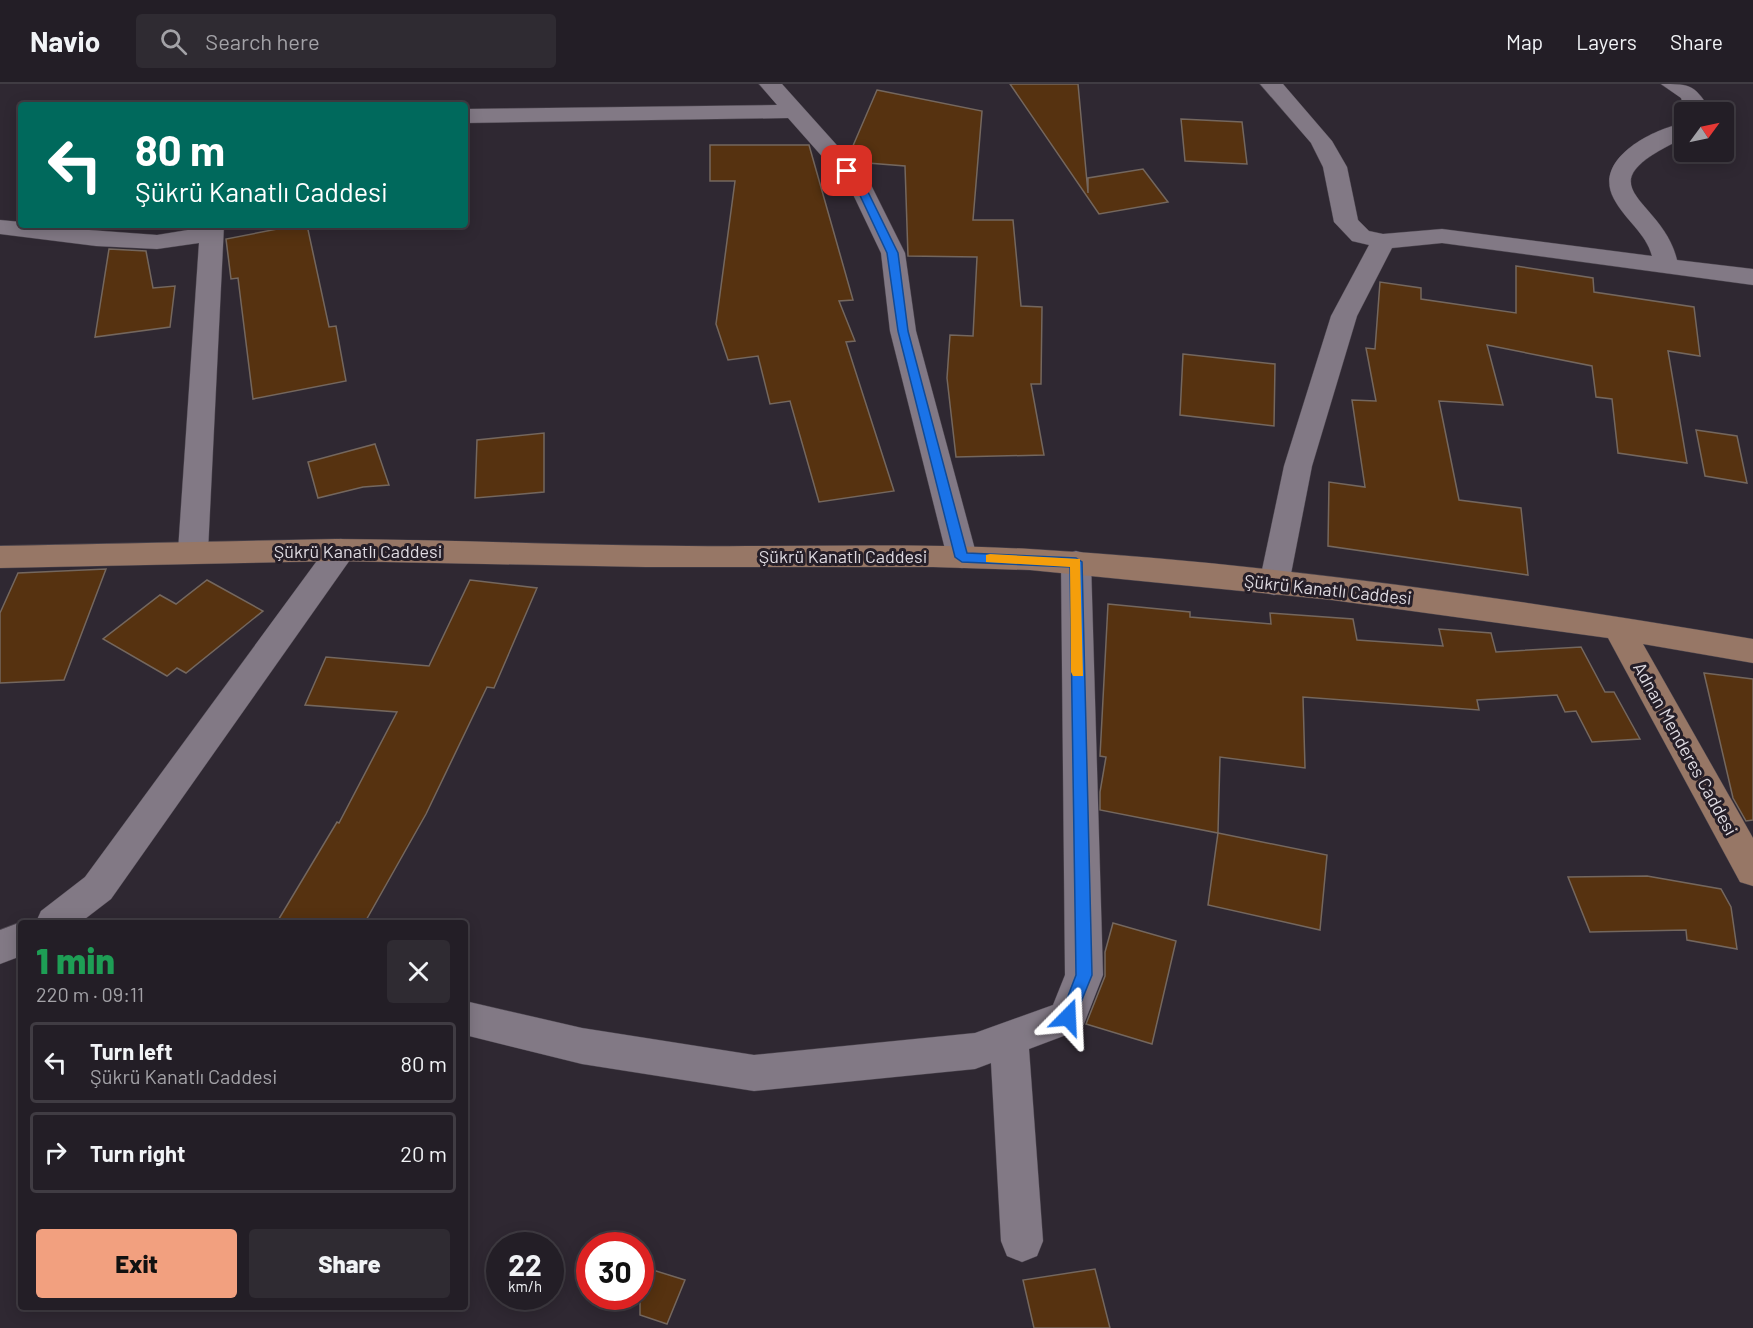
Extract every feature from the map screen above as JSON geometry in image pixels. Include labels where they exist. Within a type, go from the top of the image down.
[{"type":"street","points":[[770,84],[861,186],[892,253],[903,331],[962,557]]},
{"type":"street","points":[[1271,84],[1322,141],[1335,167],[1346,222],[1361,236],[1383,241],[1442,236],[1753,277]]},
{"type":"street","points":[[1672,84],[1690,94],[1695,102]]},
{"type":"street","points":[[468,116],[792,111]]},
{"type":"street","points":[[1666,266],[1656,237],[1628,205],[1620,188],[1622,171],[1631,158],[1674,135]]},
{"type":"street","points":[[0,227],[96,239],[157,242],[212,229],[193,551]]},
{"type":"street","points":[[1274,584],[1298,466],[1344,316],[1383,241]]},
{"type":"street","points":[[60,920],[98,888],[341,550]]},
{"type":"street","name":"Şükrü Kanatlı Caddesi","points":[[0,557],[193,551],[341,550],[688,557],[962,557],[1076,562],[1454,603],[1617,626],[1753,651]]},
{"type":"street","points":[[468,1019],[582,1046],[754,1073],[975,1051],[1068,1017],[1084,975],[1076,562]]},
{"type":"street","name":"Adnan Menderes Caddesi","points":[[1617,626],[1753,871]]},
{"type":"street","points":[[0,948],[18,939]]},
{"type":"street","points":[[1009,1038],[1022,1241]]},
{"type":"building","points":[[1010,84],[1078,84],[1088,193],[1088,178],[1143,169],[1168,202],[1099,214]]},
{"type":"building","points":[[877,90],[982,111],[973,220],[1013,220],[1021,306],[1042,307],[1041,384],[1031,384],[1044,455],[956,457],[947,378],[950,335],[973,336],[977,257],[908,256],[905,166],[855,162],[849,155]]},
{"type":"building","points":[[1181,119],[1242,122],[1247,164],[1185,161]]},
{"type":"building","points":[[710,145],[809,145],[853,300],[839,301],[855,341],[846,342],[894,491],[819,502],[790,401],[770,404],[758,356],[728,360],[716,324],[735,181],[710,181]]},
{"type":"building","points":[[283,228],[308,228],[329,327],[336,326],[346,381],[253,399],[238,278],[231,279],[226,239]]},
{"type":"building","points":[[109,249],[146,251],[153,288],[175,286],[170,327],[95,337]]},
{"type":"building","points":[[1516,266],[1593,278],[1594,292],[1694,307],[1700,356],[1668,351],[1687,463],[1618,453],[1612,399],[1596,397],[1592,366],[1487,345],[1503,405],[1439,401],[1459,500],[1521,508],[1528,575],[1328,546],[1329,482],[1365,487],[1352,400],[1376,401],[1366,348],[1375,349],[1380,282],[1421,288],[1421,299],[1516,313]]},
{"type":"building","points":[[1183,354],[1275,364],[1274,426],[1180,415]]},
{"type":"building","points":[[1696,430],[1737,436],[1747,483],[1705,476]]},
{"type":"building","points":[[544,433],[544,492],[475,498],[477,440]]},
{"type":"building","points":[[375,444],[389,485],[363,487],[318,498],[308,462]]},
{"type":"building","points":[[106,569],[64,680],[0,683],[0,613],[18,573]]},
{"type":"building","points":[[207,580],[263,611],[186,673],[177,668],[167,676],[103,639],[160,595],[176,604]]},
{"type":"building","points":[[470,580],[537,588],[494,688],[487,687],[426,814],[366,920],[278,920],[337,822],[339,823],[397,712],[305,705],[326,657],[429,666]]},
{"type":"building","points":[[1108,604],[1190,612],[1190,617],[1271,624],[1270,613],[1353,619],[1357,640],[1443,646],[1439,629],[1491,633],[1496,652],[1581,647],[1605,692],[1614,692],[1640,739],[1592,742],[1576,711],[1565,712],[1557,695],[1477,700],[1479,710],[1303,697],[1305,768],[1220,757],[1218,833],[1100,810],[1100,792],[1106,757],[1100,756]]},
{"type":"building","points":[[1704,673],[1753,679],[1753,820],[1746,821],[1733,798]]},
{"type":"building","points":[[1218,833],[1327,855],[1320,930],[1208,905]]},
{"type":"building","points":[[1647,876],[1721,889],[1731,907],[1737,949],[1687,940],[1686,930],[1590,932],[1568,877]]},
{"type":"building","points":[[1113,923],[1176,941],[1152,1044],[1086,1024],[1105,976],[1105,952]]},
{"type":"building","points":[[1095,1269],[1110,1328],[1034,1328],[1023,1280]]},
{"type":"building","points":[[654,1270],[685,1280],[667,1324],[640,1315],[640,1310],[654,1310]]},
{"type":"slow traffic","points":[[990,559],[1076,562],[1078,672]]},
{"type":"route","points":[[847,171],[861,186],[892,253],[903,331],[962,557],[1076,562],[1084,975],[1068,1017]]}]
